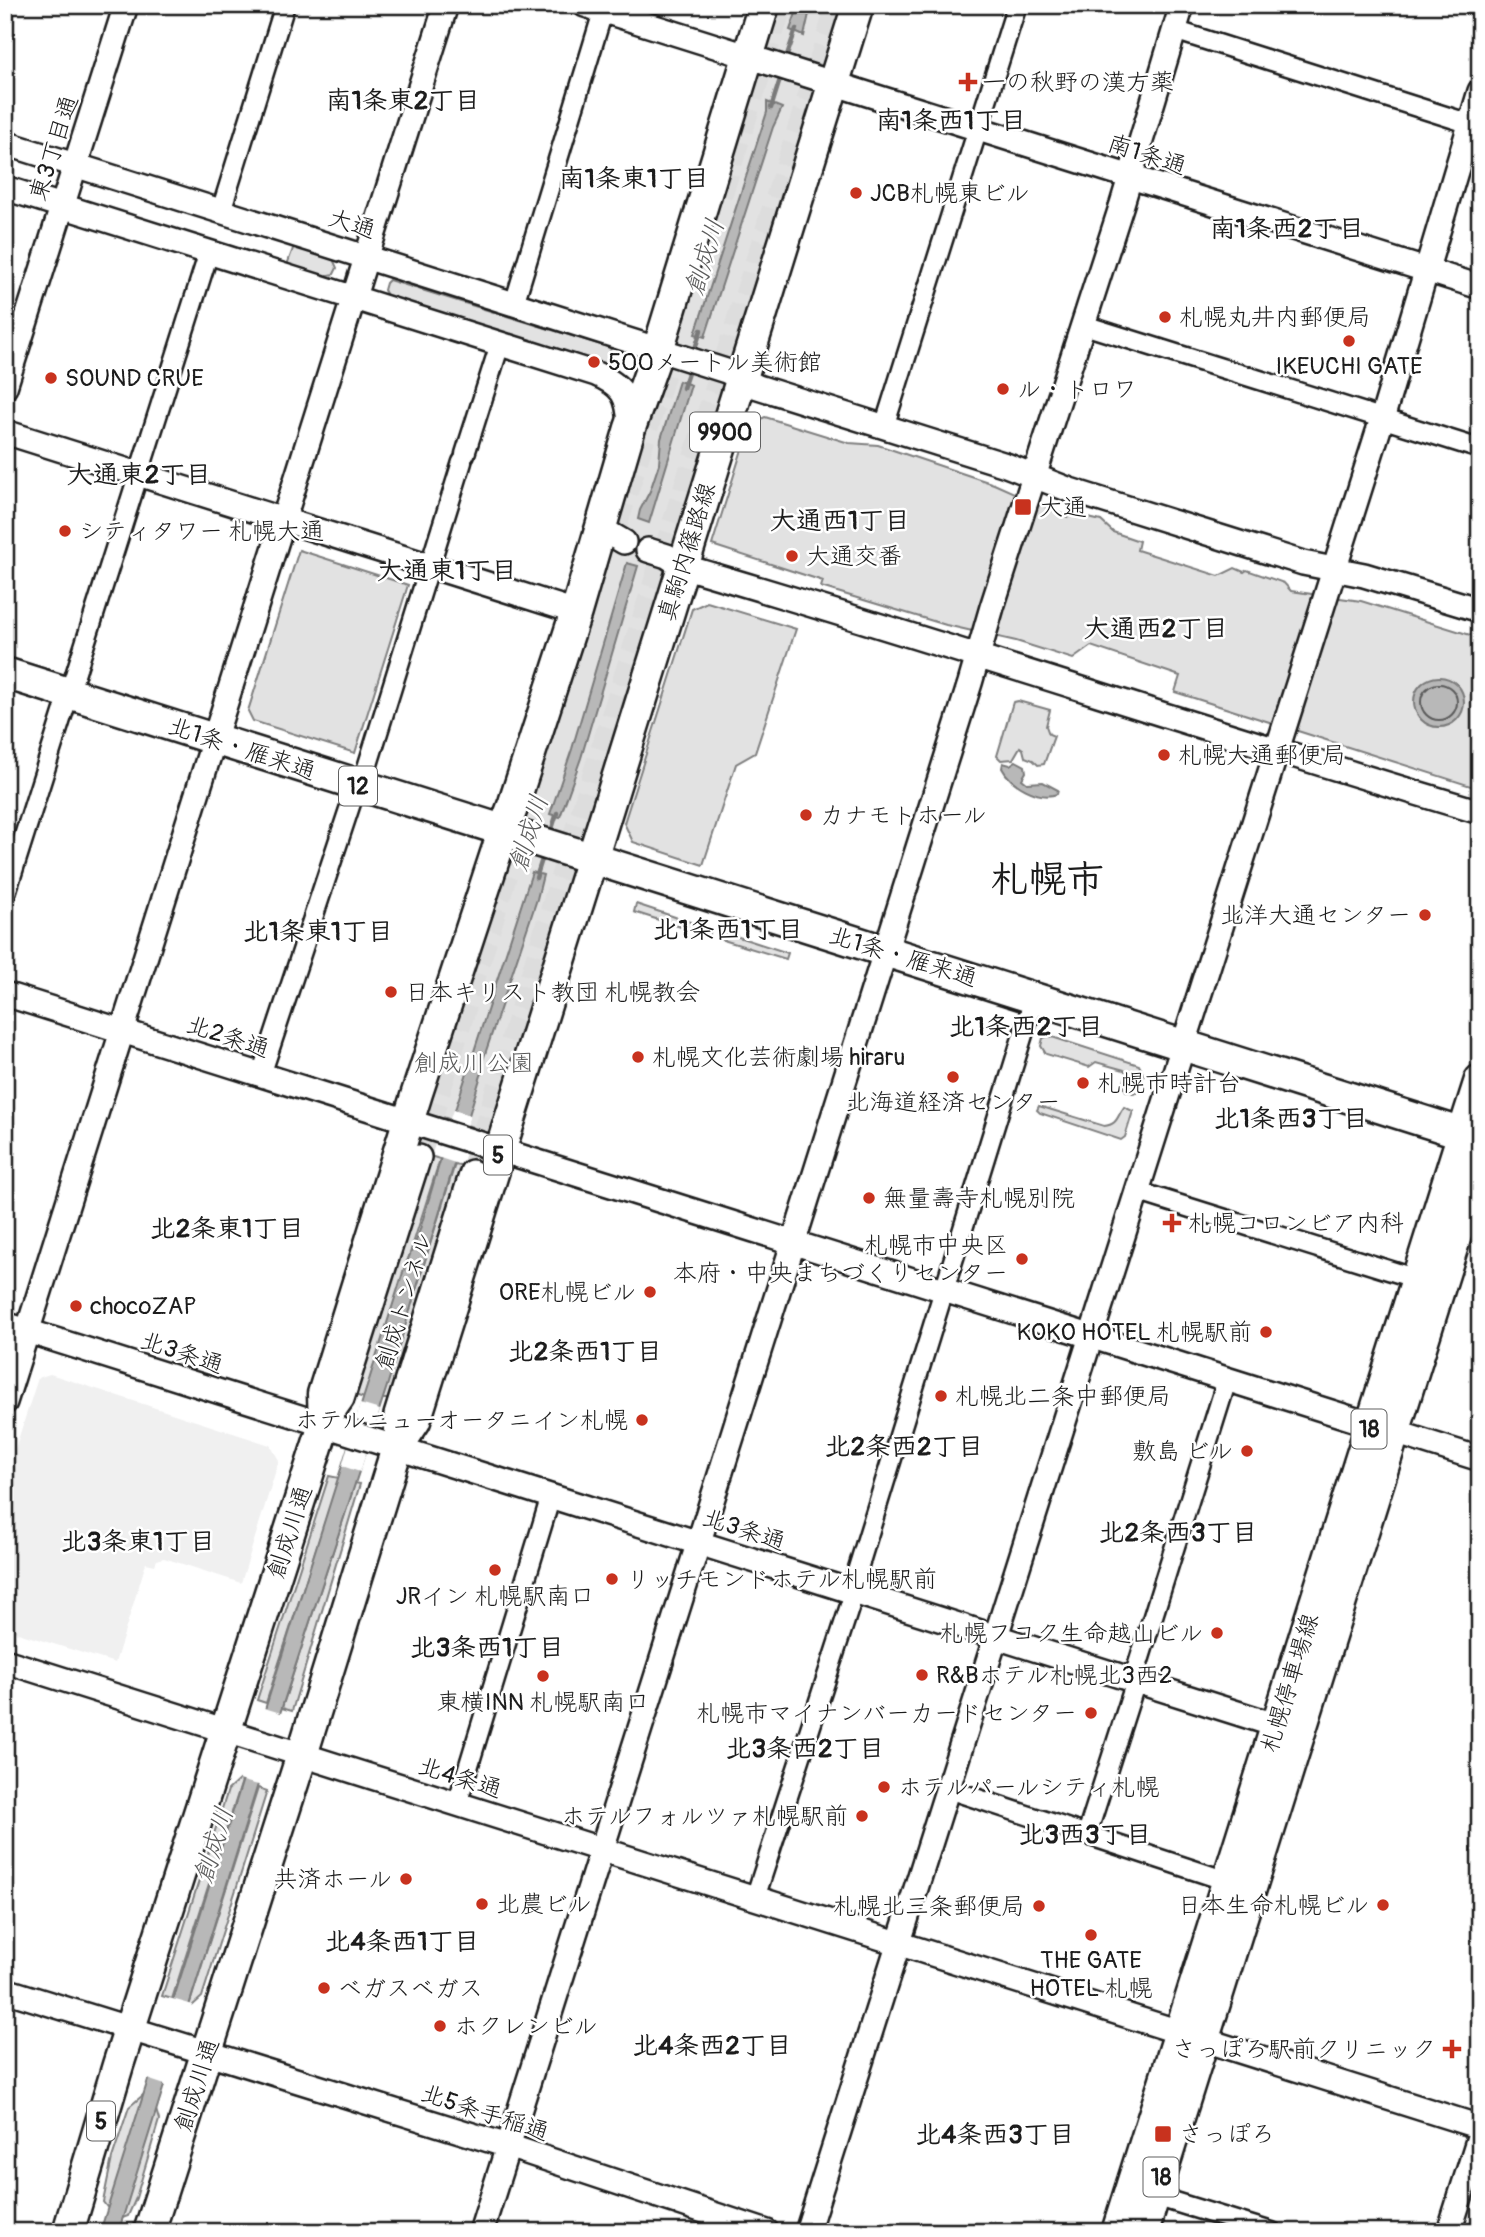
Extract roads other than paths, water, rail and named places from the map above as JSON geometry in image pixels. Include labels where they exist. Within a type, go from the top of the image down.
[{"type":"main road","points":[[503,832],[576,612],[612,535],[630,428],[681,357],[760,61],[764,5]]},
{"type":"main road","name":"真駒内篠路線","points":[[592,859],[858,5]]},
{"type":"main road","name":"北1条・雁来通","points":[[5,673],[1471,1136]]},
{"type":"main road","name":"創成川通","points":[[68,2232],[140,2032],[334,1428],[323,1394],[421,1126],[503,832]]},
{"type":"main road","name":"創成川通","points":[[149,2232],[197,2050],[292,1752],[385,1444],[415,1421],[592,859]]},
{"type":"main road","name":"札幌停車場線","points":[[1382,1429],[1417,1279],[1471,1136],[1480,1080]]},
{"type":"main road","name":"札幌停車場線","points":[[1117,2232],[1191,2036],[1382,1429],[1480,1159]]},
{"type":"main road","name":"札幌停車場線","points":[[1143,2232],[1155,2196],[1227,1881],[1288,1729]]},
{"type":"street","name":"東3丁目通","points":[[5,387],[126,5]]},
{"type":"street","points":[[221,211],[285,5]]},
{"type":"street","points":[[5,1402],[446,5]]},
{"type":"street","points":[[884,427],[1017,5]]},
{"type":"street","points":[[481,2232],[979,656],[992,607],[1084,325],[1182,5]]},
{"type":"street","points":[[514,304],[598,7],[760,61]]},
{"type":"street","points":[[1174,30],[1475,126]]},
{"type":"street","name":"南1条通","points":[[760,61],[1480,287]]},
{"type":"street","points":[[807,2232],[1382,419],[1426,271],[1475,126],[1480,92]]},
{"type":"street","name":"大通","points":[[5,143],[726,370],[758,387],[1006,465],[1070,491],[1303,563],[1364,575],[1480,610]]},
{"type":"street","points":[[5,188],[608,379],[621,389],[629,403],[630,428]]},
{"type":"street","points":[[5,897],[209,252]]},
{"type":"street","points":[[1084,325],[1480,449]]},
{"type":"street","points":[[261,1075],[432,566],[500,344]]},
{"type":"street","points":[[5,432],[576,612]]},
{"type":"street","points":[[612,535],[667,556],[682,566],[1480,812]]},
{"type":"street","name":"北2条通","points":[[5,994],[499,1151]]},
{"type":"street","points":[[755,1898],[853,1592],[1034,999]]},
{"type":"street","points":[[499,1151],[1480,1460]]},
{"type":"street","name":"創成トンネル","points":[[334,1428],[419,1157]]},
{"type":"street","name":"創成トンネル","points":[[385,1444],[472,1172]]},
{"type":"street","points":[[1136,1191],[1417,1279]]},
{"type":"street","name":"北3条通","points":[[5,1324],[1288,1729]]},
{"type":"street","points":[[1087,1834],[1227,1380]]},
{"type":"street","points":[[457,1804],[551,1496]]},
{"type":"street","points":[[5,1661],[235,1734]]},
{"type":"street","name":"北4条通","points":[[235,1734],[1480,2127]]},
{"type":"street","points":[[948,1789],[1227,1881]]},
{"type":"street","points":[[5,1990],[140,2032]]},
{"type":"street","name":"北5条手稲通","points":[[140,2032],[508,2146],[767,2232]]},
{"type":"street","points":[[1449,2232],[1480,2134]]},
{"type":"street","points":[[1155,2196],[1272,2232]]},
{"type":"water","points":[[799,5],[811,5],[804,36],[790,30]]},
{"type":"water","points":[[767,102],[782,108],[773,127],[705,337],[695,334],[767,112]]},
{"type":"water","points":[[679,381],[691,385],[649,523],[638,519],[659,464],[661,439]]},
{"type":"water","points":[[627,563],[638,566],[581,758],[560,817],[550,814]]},
{"type":"water","points":[[1439,677],[1457,684],[1464,702],[1457,720],[1439,727],[1421,720],[1414,702],[1421,684]]},
{"type":"water","points":[[1016,761],[1025,766],[1026,772],[1022,779],[1027,783],[1043,782],[1058,790],[1057,794],[1050,796],[1034,793],[1011,780],[1002,768],[1003,763],[1010,765]]},
{"type":"water","points":[[532,872],[543,875],[537,899],[483,1060],[482,1072],[388,1383],[283,1704],[119,2230],[100,2232],[405,1266],[418,1236],[455,1110]]},
{"type":"waterway","name":"創成川","points":[[785,61],[796,29]]},
{"type":"waterway","name":"創成川","points":[[771,108],[782,73]]},
{"type":"waterway","name":"創成川","points":[[693,355],[701,330]]},
{"type":"waterway","name":"創成川","points":[[683,388],[690,367]]},
{"type":"waterway","name":"創成川","points":[[550,835],[557,813]]},
{"type":"waterway","name":"創成川","points":[[536,878],[544,853]]},
{"type":"tunnel","points":[[721,195],[781,5]]},
{"type":"tunnel","points":[[472,1172],[569,853],[838,5]]},
{"type":"tunnel","points":[[616,525],[666,368]]},
{"type":"tunnel","points":[[419,1157],[522,822]]},
{"type":"place","name":"一の秋野の漢方薬","points":[[968,82]]},
{"type":"place","name":"JCB札幌東ビル","points":[[856,193]]},
{"type":"place","name":"札幌丸井内郵便局","points":[[1165,317]]},
{"type":"place","name":"IKEUCHI GATE","points":[[1349,341]]},
{"type":"place","name":"500メートル美術館","points":[[594,362]]},
{"type":"place","name":"SOUND CRUE","points":[[51,378]]},
{"type":"place","name":"ル・トロワ","points":[[1003,389]]},
{"type":"place","name":"大通","points":[[1023,507]]},
{"type":"place","name":"シティタワー 札幌大通","points":[[65,531]]},
{"type":"place","name":"大通交番","points":[[792,556]]},
{"type":"place","name":"札幌大通郵便局","points":[[1164,755]]},
{"type":"place","name":"カナモトホール","points":[[806,815]]},
{"type":"place","name":"北洋大通センター","points":[[1425,915]]},
{"type":"place","name":"日本キリスト教団 札幌教会","points":[[391,992]]},
{"type":"place","name":"札幌文化芸術劇場 hiraru","points":[[638,1057]]},
{"type":"place","name":"北海道経済センター","points":[[953,1077]]},
{"type":"place","name":"札幌市時計台","points":[[1083,1083]]},
{"type":"place","name":"無量壽寺札幌別院","points":[[869,1198]]},
{"type":"place","name":"札幌コロンビア内科","points":[[1172,1223]]},
{"type":"place","name":"札幌市中央区 本府・中央まちづくりセンター","points":[[1022,1259]]},
{"type":"place","name":"ORE札幌ビル","points":[[650,1292]]},
{"type":"place","name":"chocoZAP","points":[[76,1306]]},
{"type":"place","name":"KOKO HOTEL 札幌駅前","points":[[1266,1332]]},
{"type":"place","name":"札幌北二条中郵便局","points":[[941,1396]]},
{"type":"place","name":"ホテルニューオータニイン札幌","points":[[642,1420]]},
{"type":"place","name":"敷島 ビル","points":[[1247,1451]]},
{"type":"place","name":"JRイン 札幌駅南口","points":[[495,1570]]},
{"type":"place","name":"リッチモンドホテル札幌駅前","points":[[612,1579]]},
{"type":"place","name":"札幌フコク生命越山ビル","points":[[1217,1633]]},
{"type":"place","name":"R&Bホテル札幌北3西2","points":[[922,1675]]},
{"type":"place","name":"東横INN 札幌駅南口","points":[[543,1676]]},
{"type":"place","name":"札幌市マイナンバーカードセンター","points":[[1091,1713]]},
{"type":"place","name":"ホテルパールシティ札幌","points":[[884,1787]]},
{"type":"place","name":"ホテルフォルツァ札幌駅前","points":[[862,1816]]},
{"type":"place","name":"共済ホール","points":[[406,1879]]},
{"type":"place","name":"北農ビル","points":[[482,1904]]},
{"type":"place","name":"日本生命札幌ビル","points":[[1383,1905]]},
{"type":"place","name":"札幌北三条郵便局","points":[[1039,1906]]},
{"type":"place","name":"THE GATE HOTEL 札幌","points":[[1091,1935]]},
{"type":"place","name":"ベガスベガス","points":[[324,1988]]},
{"type":"place","name":"ホクレンビル","points":[[440,2026]]},
{"type":"place","name":"さっぽろ駅前クリニック","points":[[1452,2049]]},
{"type":"place","name":"さっぽろ","points":[[1163,2134]]},
{"type":"district","name":"南1条東2丁目","points":[[403,101]]},
{"type":"district","name":"南1条西1丁目","points":[[951,121]]},
{"type":"district","name":"南1条東1丁目","points":[[634,179]]},
{"type":"district","name":"南1条西2丁目","points":[[1287,229]]},
{"type":"district","name":"大通東2丁目","points":[[139,475]]},
{"type":"district","name":"大通西1丁目","points":[[840,521]]},
{"type":"district","name":"大通東1丁目","points":[[447,571]]},
{"type":"district","name":"大通西2丁目","points":[[1156,629]]},
{"type":"district","name":"札幌市","points":[[1047,880]]},
{"type":"district","name":"北1条西1丁目","points":[[728,930]]},
{"type":"district","name":"北1条東1丁目","points":[[318,932]]},
{"type":"district","name":"北1条西2丁目","points":[[1026,1027]]},
{"type":"district","name":"北1条西3丁目","points":[[1291,1119]]},
{"type":"district","name":"北2条東1丁目","points":[[227,1229]]},
{"type":"district","name":"北2条西1丁目","points":[[585,1352]]},
{"type":"district","name":"北2条西2丁目","points":[[904,1447]]},
{"type":"district","name":"北2条西3丁目","points":[[1178,1533]]},
{"type":"district","name":"北3条東1丁目","points":[[138,1542]]},
{"type":"district","name":"北3条西1丁目","points":[[487,1648]]},
{"type":"district","name":"北3条西2丁目","points":[[805,1749]]},
{"type":"district","name":"北3西3丁目","points":[[1085,1835]]},
{"type":"district","name":"北4条西1丁目","points":[[402,1942]]},
{"type":"district","name":"北4条西2丁目","points":[[712,2046]]},
{"type":"district","name":"北4条西3丁目","points":[[995,2135]]},
{"type":"park label","name":"創成川公園","points":[[474,1063]]}]
